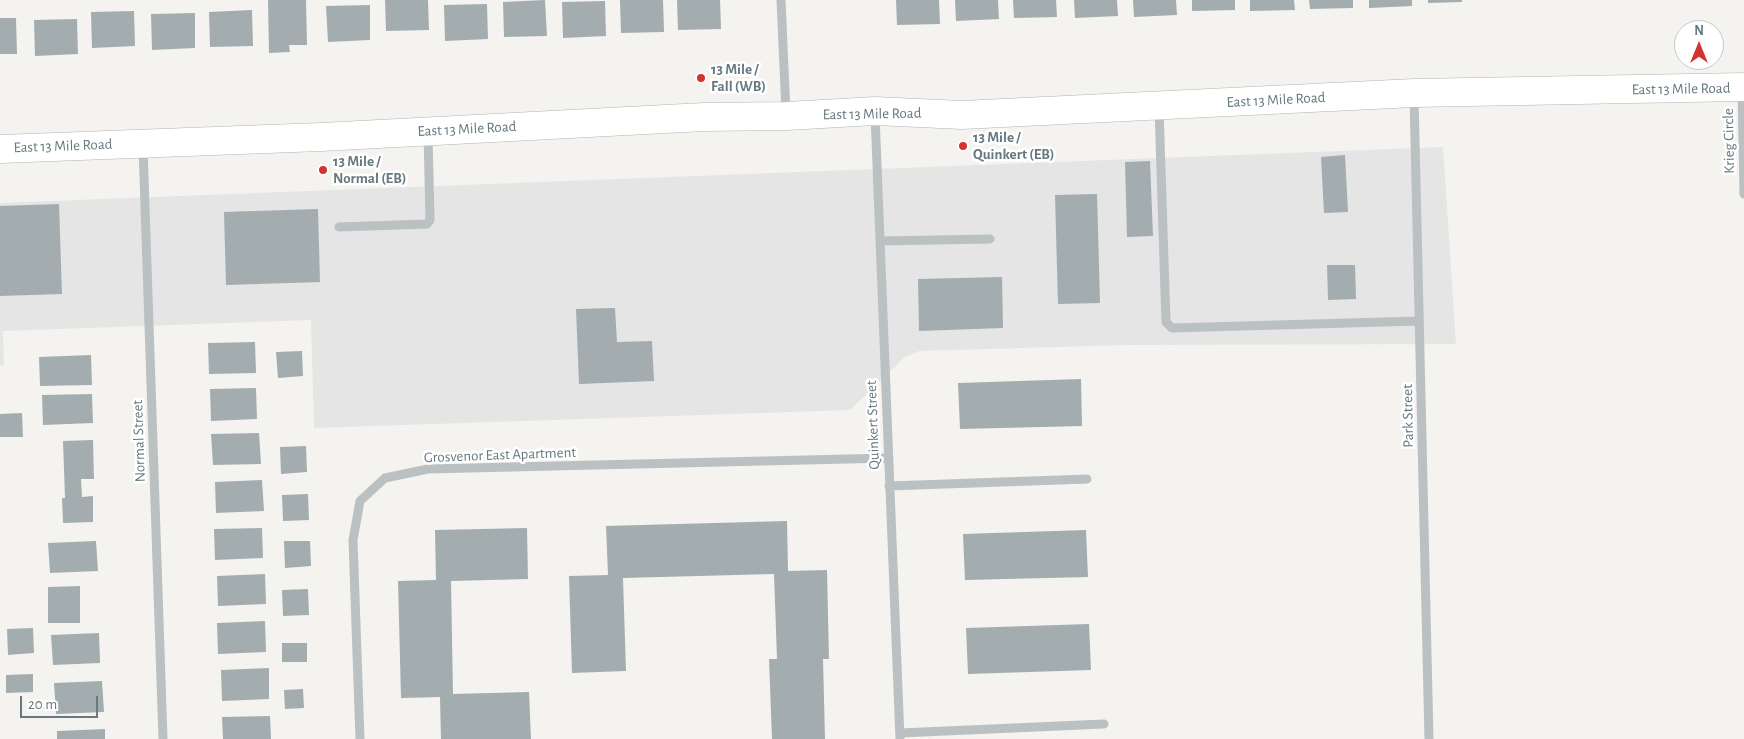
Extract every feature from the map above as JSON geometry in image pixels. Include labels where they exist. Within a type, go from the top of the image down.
[{"type":"main road","name":"East 13 Mile Road","points":[[0,149],[321,137],[704,117],[786,116],[875,111],[962,114],[1414,93],[1743,87]]},
{"type":"street","points":[[781,0],[786,116]]},
{"type":"street","name":"Krieg Circle","points":[[1743,87],[1744,194]]},
{"type":"street","name":"Park Street","points":[[1414,93],[1429,739]]},
{"type":"street","points":[[1158,105],[1166,322],[1172,328],[1419,321]]},
{"type":"street","name":"Quinkert Street","points":[[875,111],[900,736]]},
{"type":"street","points":[[339,227],[427,224],[430,220],[428,131]]},
{"type":"street","name":"Normal Street","points":[[143,143],[162,739]]},
{"type":"street","points":[[880,241],[990,239]]},
{"type":"street","name":"Grosvenor East Apartment","points":[[360,739],[353,540],[360,501],[385,478],[428,469],[888,458]]},
{"type":"street","points":[[889,486],[1087,479]]},
{"type":"street","points":[[900,736],[1104,724]]},
{"type":"shaded area","points":[[1443,147],[1456,344],[1126,345],[919,351],[905,357],[850,410],[314,428],[311,320],[3,331],[4,365],[0,365],[0,203]]},
{"type":"building","points":[[268,0],[306,0],[307,45],[289,45],[290,52],[269,53]]},
{"type":"building","points":[[385,0],[428,0],[429,30],[386,31]]},
{"type":"building","points":[[545,0],[547,36],[504,37],[503,2]]},
{"type":"building","points":[[620,0],[663,0],[664,32],[621,33]]},
{"type":"building","points":[[677,0],[720,0],[721,29],[678,30]]},
{"type":"building","points":[[896,0],[939,0],[940,24],[897,25]]},
{"type":"building","points":[[955,0],[998,0],[999,19],[956,21]]},
{"type":"building","points":[[1013,0],[1056,0],[1057,17],[1014,18]]},
{"type":"building","points":[[1074,0],[1117,0],[1118,16],[1075,18]]},
{"type":"building","points":[[1133,0],[1176,0],[1177,15],[1134,17]]},
{"type":"building","points":[[1192,0],[1235,0],[1235,10],[1192,11]]},
{"type":"building","points":[[1250,0],[1294,0],[1295,10],[1250,11]]},
{"type":"building","points":[[1309,0],[1353,0],[1353,8],[1310,9]]},
{"type":"building","points":[[1369,0],[1412,0],[1412,6],[1369,8]]},
{"type":"building","points":[[1428,0],[1462,0],[1462,2],[1428,3]]},
{"type":"building","points":[[605,1],[606,36],[563,38],[562,2]]},
{"type":"building","points":[[487,4],[488,39],[445,41],[444,5]]},
{"type":"building","points":[[370,5],[370,40],[328,42],[326,6]]},
{"type":"building","points":[[252,10],[253,46],[210,47],[209,12]]},
{"type":"building","points":[[134,11],[135,46],[92,48],[91,12]]},
{"type":"building","points":[[195,13],[195,48],[152,50],[151,14]]},
{"type":"building","points":[[0,18],[16,18],[17,54],[0,54]]},
{"type":"building","points":[[77,19],[78,54],[35,56],[34,20]]},
{"type":"building","points":[[1345,155],[1348,212],[1324,213],[1321,157]]},
{"type":"building","points":[[1150,161],[1153,236],[1127,237],[1125,162]]},
{"type":"building","points":[[1097,194],[1100,303],[1058,304],[1055,195]]},
{"type":"building","points":[[59,204],[62,294],[0,296],[0,206]]},
{"type":"building","points":[[318,209],[320,282],[226,285],[224,212]]},
{"type":"building","points":[[1327,265],[1355,265],[1356,299],[1328,300]]},
{"type":"building","points":[[1002,277],[1003,328],[919,331],[918,279]]},
{"type":"building","points":[[615,308],[617,342],[652,341],[654,381],[579,384],[576,309]]},
{"type":"building","points":[[255,342],[256,373],[209,374],[208,343]]},
{"type":"building","points":[[302,351],[303,376],[278,378],[276,352]]},
{"type":"building","points":[[91,355],[92,385],[40,386],[39,357]]},
{"type":"building","points":[[1081,379],[1082,426],[960,429],[958,383]]},
{"type":"building","points":[[256,388],[257,419],[211,421],[210,389]]},
{"type":"building","points":[[92,394],[93,423],[43,425],[42,395]]},
{"type":"building","points":[[22,413],[23,437],[0,437],[0,414]]},
{"type":"building","points":[[259,433],[261,464],[213,465],[211,434]]},
{"type":"building","points":[[93,440],[94,479],[81,479],[82,497],[93,496],[93,522],[63,523],[62,498],[65,498],[63,441]]},
{"type":"building","points":[[306,446],[307,472],[281,474],[280,447]]},
{"type":"building","points":[[262,480],[264,511],[216,513],[215,482]]},
{"type":"building","points":[[308,494],[309,520],[283,521],[282,495]]},
{"type":"building","points":[[787,521],[788,571],[827,570],[829,659],[823,659],[825,739],[772,739],[769,659],[777,659],[774,574],[623,578],[626,671],[572,673],[569,576],[608,575],[606,526]]},
{"type":"building","points":[[262,528],[263,558],[215,560],[214,529]]},
{"type":"building","points":[[527,528],[528,579],[451,581],[453,694],[529,692],[531,739],[441,739],[440,697],[401,698],[398,581],[436,580],[435,530]]},
{"type":"building","points":[[1086,530],[1088,577],[965,580],[963,534]]},
{"type":"building","points":[[96,541],[98,571],[50,573],[48,543]]},
{"type":"building","points":[[284,541],[310,541],[311,566],[285,568]]},
{"type":"building","points":[[265,574],[266,604],[218,606],[217,576]]},
{"type":"building","points":[[80,586],[80,623],[48,623],[48,587]]},
{"type":"building","points":[[308,589],[309,615],[283,616],[282,590]]},
{"type":"building","points":[[265,621],[266,652],[218,654],[217,623]]},
{"type":"building","points":[[1089,624],[1091,670],[968,674],[966,628]]},
{"type":"building","points":[[33,628],[34,653],[8,655],[7,629]]},
{"type":"building","points":[[99,633],[100,663],[53,665],[51,635]]},
{"type":"building","points":[[282,643],[307,643],[307,662],[282,662]]},
{"type":"building","points":[[269,668],[269,699],[222,701],[221,670]]},
{"type":"building","points":[[33,674],[33,692],[6,693],[6,675]]},
{"type":"building","points":[[102,681],[104,712],[56,714],[54,683]]},
{"type":"building","points":[[303,689],[304,708],[285,709],[284,690]]},
{"type":"building","points":[[270,716],[271,739],[223,739],[222,717]]},
{"type":"building","points":[[105,729],[105,739],[57,739],[57,731]]},
{"type":"place","name":"13 Mile / Fall (WB)","points":[[701,78]]},
{"type":"place","name":"13 Mile / Quinkert (EB)","points":[[963,146]]},
{"type":"place","name":"13 Mile / Normal (EB)","points":[[323,170]]}]
